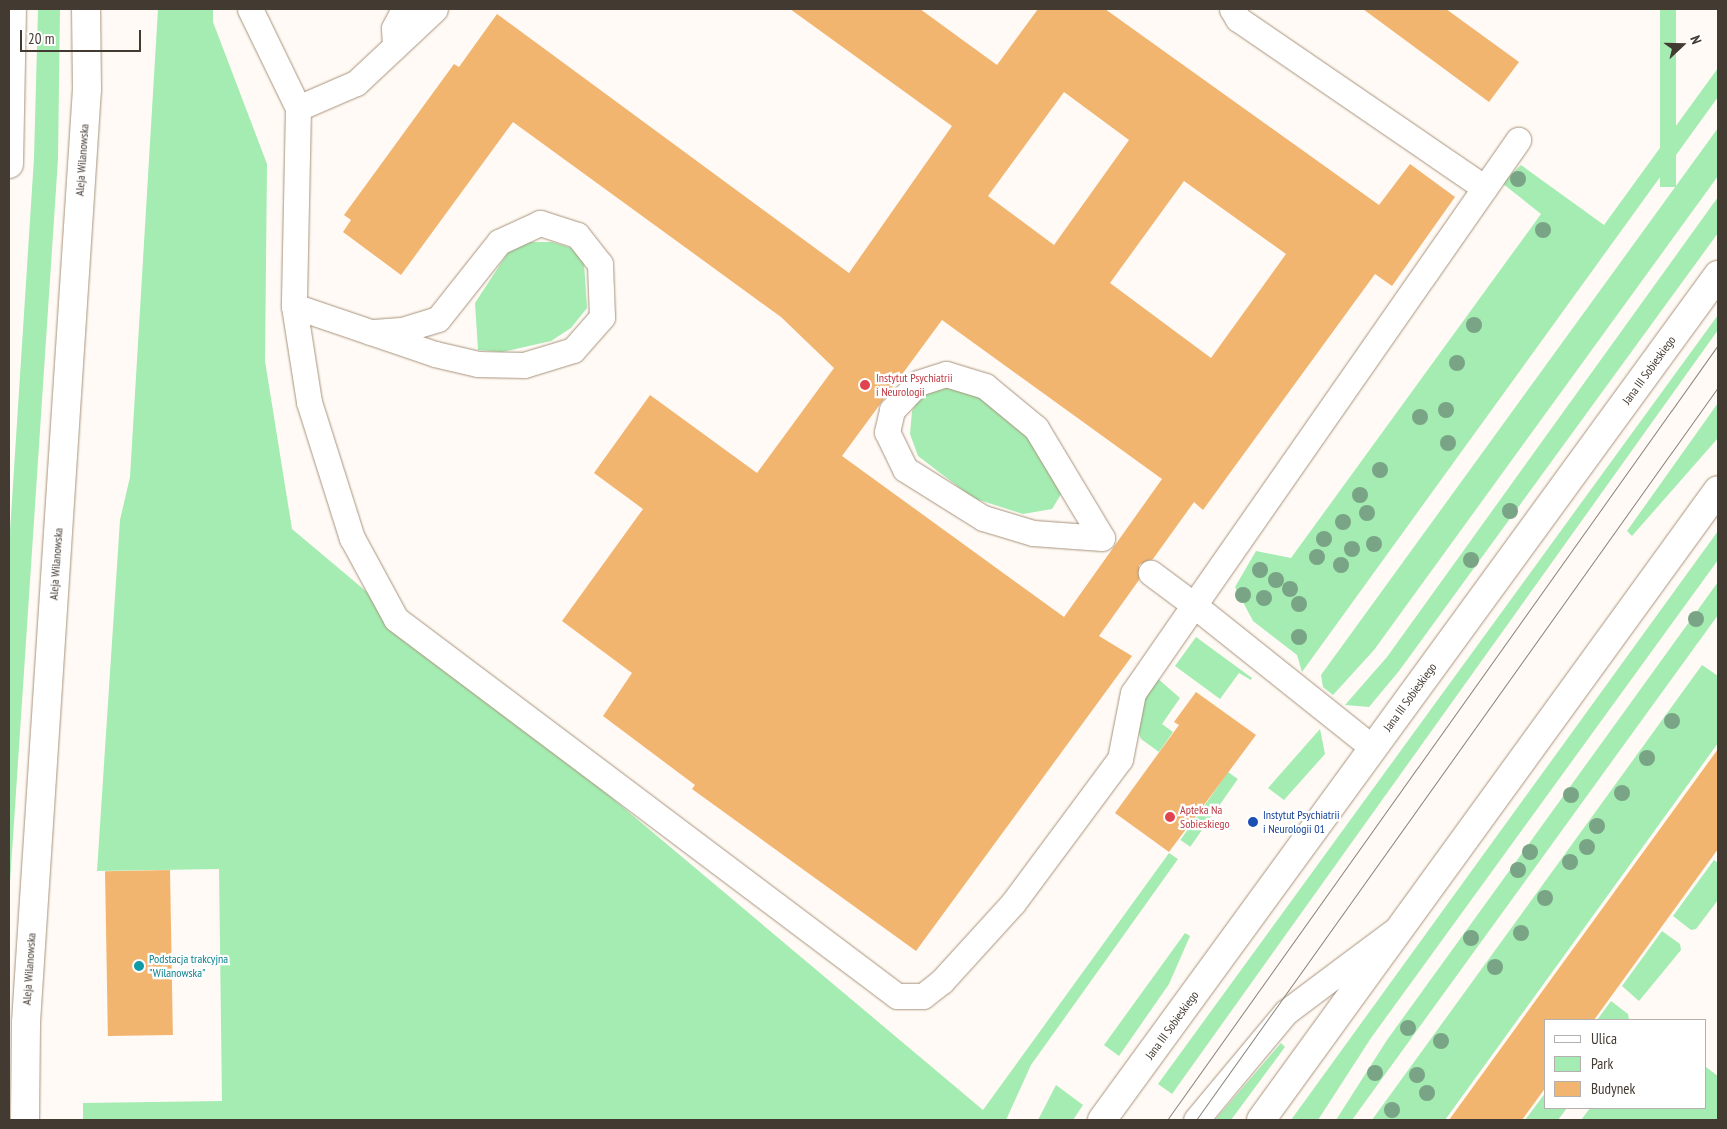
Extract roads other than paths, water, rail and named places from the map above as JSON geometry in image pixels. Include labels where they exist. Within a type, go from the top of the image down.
[{"type":"main road","points":[[9,164],[12,9]]},
{"type":"main road","name":"Aleja Wilanowska","points":[[25,1120],[26,1022],[87,89],[86,9]]},
{"type":"main road","name":"Jana III Sobieskiego","points":[[1102,1120],[1718,275]]},
{"type":"main road","points":[[1261,1120],[1718,490]]},
{"type":"lane","points":[[250,9],[298,108],[294,306],[309,402],[352,538],[396,619],[897,996],[923,996],[936,986],[1014,903],[1120,759],[1133,693],[1518,140]]},
{"type":"lane","points":[[395,46],[394,28],[404,9]]},
{"type":"lane","points":[[298,108],[356,83],[434,9]]},
{"type":"lane","points":[[1232,9],[1238,19],[1485,188]]},
{"type":"lane","points":[[294,306],[370,332],[478,364],[524,365],[573,350],[602,317],[600,264],[577,236],[540,223],[500,242],[438,319],[401,330],[370,332]]},
{"type":"lane","points":[[946,374],[985,386],[1036,428],[1102,538],[1033,533],[983,518],[935,492],[905,469],[887,432],[892,410],[918,383],[946,374]]},
{"type":"lane","points":[[1151,573],[1373,748]]},
{"type":"lane","points":[[1196,1120],[1286,1012],[1404,924]]},
{"type":"tram line","points":[[1167,1120],[1718,345]]},
{"type":"tram line","points":[[1196,1120],[1718,387]]},
{"type":"place","name":"Instytut Psychiatrii i Neurologii","points":[[865,385]]},
{"type":"place","name":"Apteka Na Sobieskiego","points":[[1170,817]]},
{"type":"place","name":"Instytut Psychiatrii i Neurologii 01","points":[[1253,822]]},
{"type":"place","name":"Podstacja trakcyjna \"Wilanowska\"","points":[[139,966]]}]
